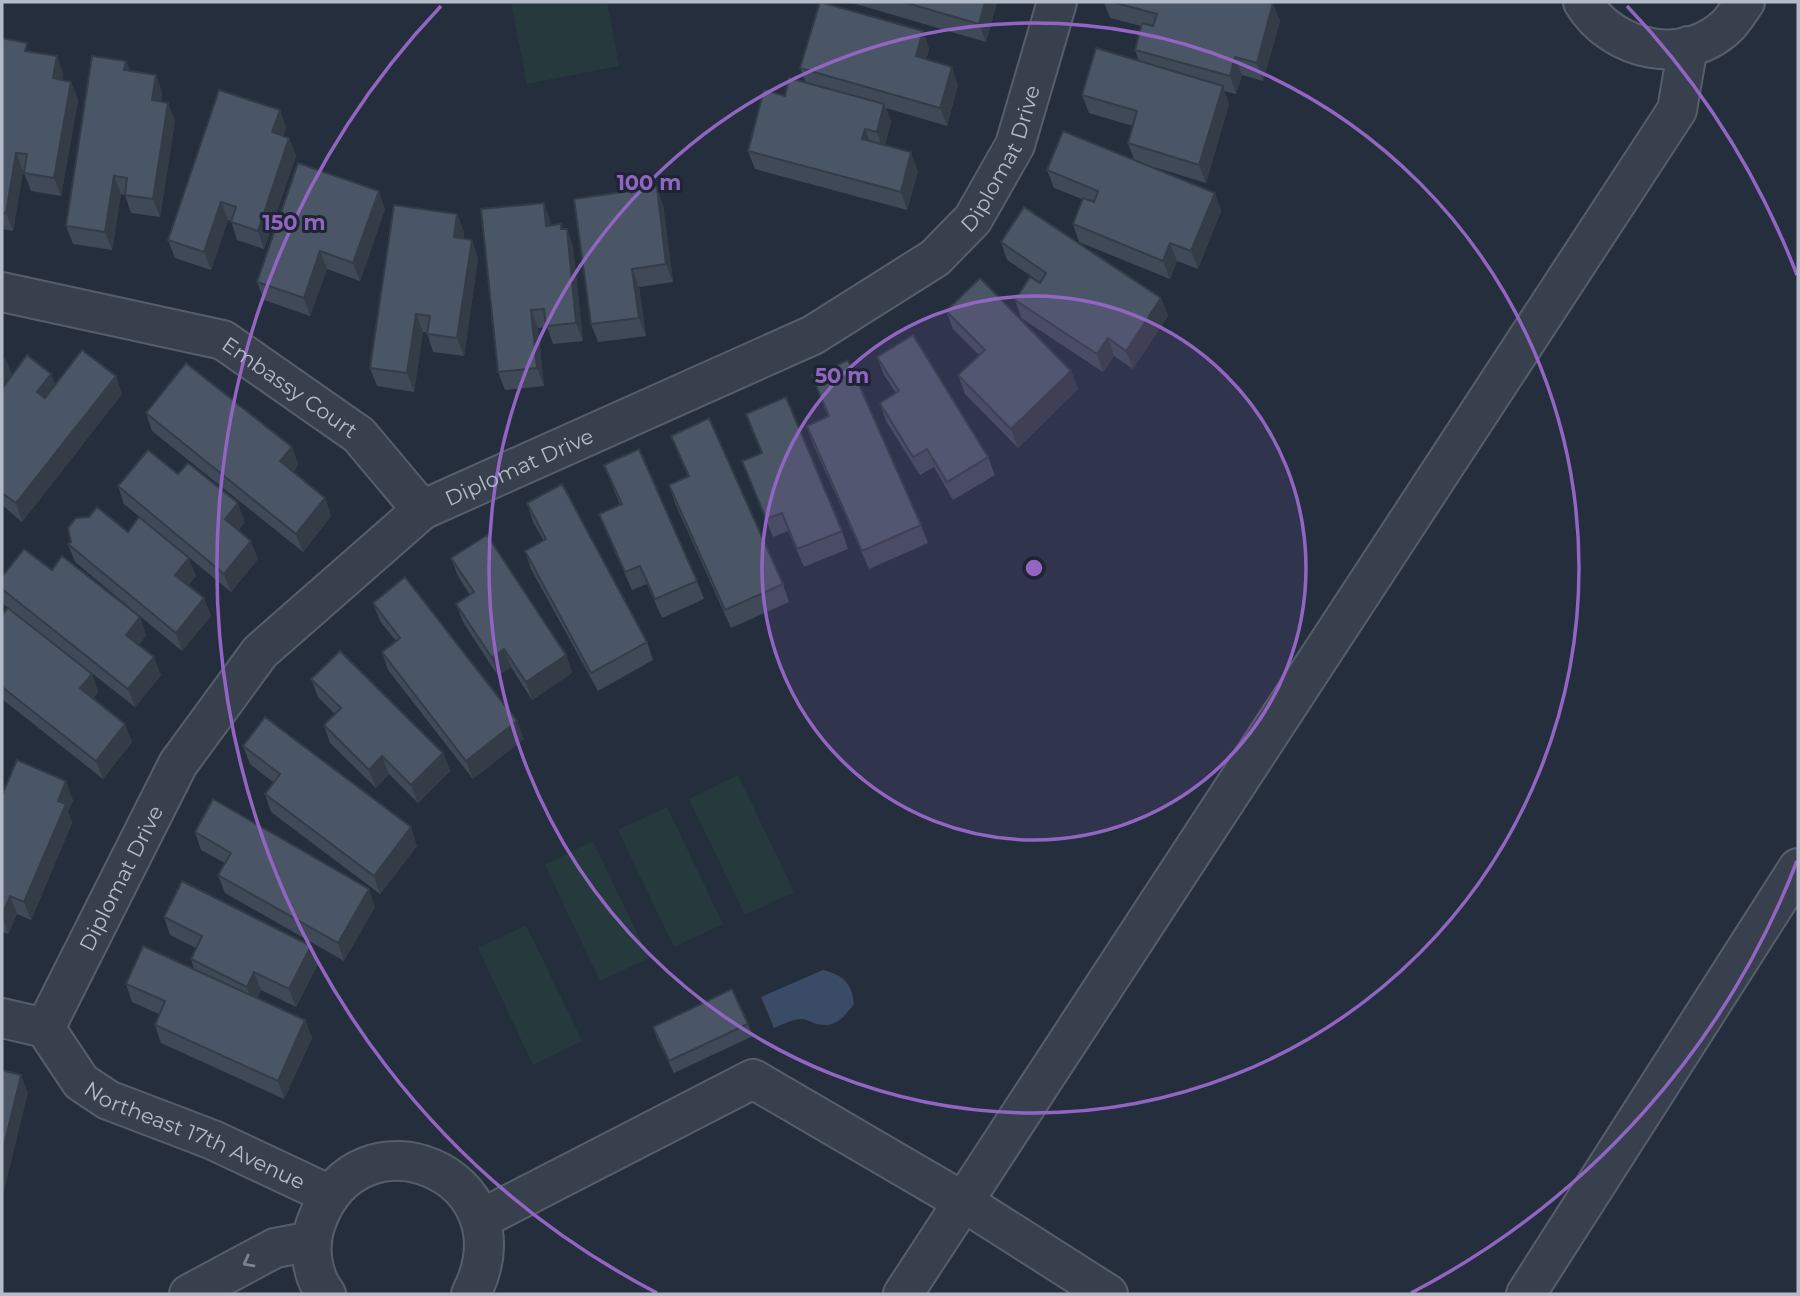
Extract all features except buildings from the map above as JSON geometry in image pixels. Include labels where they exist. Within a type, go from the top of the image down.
[{"type":"street","name":"Diplomat Drive","points":[[45,1028],[177,764],[260,652],[422,510],[813,335],[935,258],[973,219],[1015,145],[1057,2]]},
{"type":"street","points":[[1583,2],[1592,17],[1614,36],[1640,47],[1669,50],[1700,43],[1728,25],[1745,2]]},
{"type":"street","points":[[903,1294],[1677,110],[1688,46]]},
{"type":"street","name":"Embassy Court","points":[[2,292],[223,340],[359,435],[422,510]]},
{"type":"street","points":[[1526,1294],[1798,868]]},
{"type":"street","points":[[2,1017],[45,1028]]},
{"type":"street","name":"Northeast 17th Avenue","points":[[45,1028],[81,1082],[108,1100],[213,1140],[330,1195]]},
{"type":"street","points":[[481,1219],[753,1079],[962,1201],[1108,1294]]},
{"type":"street","points":[[326,1294],[312,1262],[312,1241],[322,1205],[341,1182],[365,1167],[394,1160],[422,1163],[447,1175],[468,1194],[481,1219],[486,1247],[481,1274],[471,1294]]},
{"type":"street","points":[[188,1294],[275,1248],[312,1241]]},
{"type":"green space","points":[[511,2],[607,2],[619,66],[527,84]]},
{"type":"green space","points":[[738,775],[794,892],[745,915],[689,799]]},
{"type":"green space","points":[[667,807],[723,924],[674,947],[618,830]]},
{"type":"green space","points":[[593,841],[649,958],[600,981],[545,865]]},
{"type":"green space","points":[[526,925],[582,1041],[533,1065],[478,948]]},
{"type":"water","points":[[823,970],[836,974],[849,985],[854,1004],[847,1013],[829,1025],[801,1019],[774,1028],[761,997]]}]
